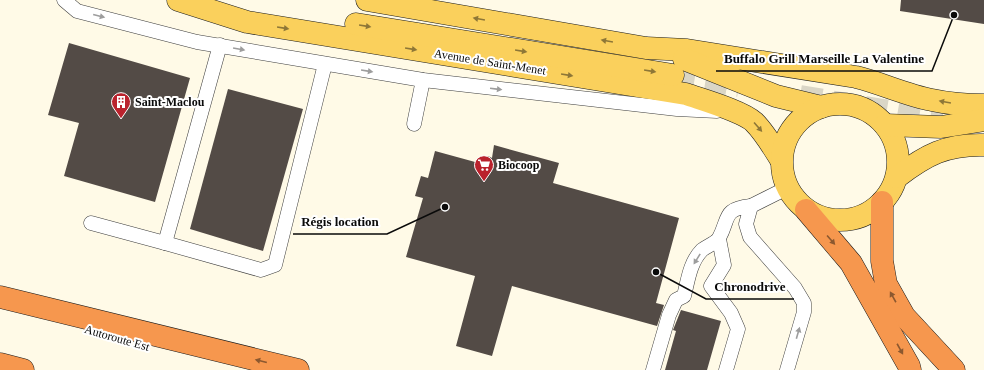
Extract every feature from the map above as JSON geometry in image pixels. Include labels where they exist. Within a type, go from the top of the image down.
[{"type":"highway","points":[[882,202],[882,261],[886,284],[904,316],[954,370]]},
{"type":"highway","points":[[806,210],[851,263],[910,370]]},
{"type":"highway","points":[[0,297],[298,370]]},
{"type":"highway","name":"Autoroute Est","points":[[0,305],[234,370]]},
{"type":"highway","points":[[0,364],[23,370]]},
{"type":"main road","name":"Avenue de Saint-Menet","points":[[178,0],[247,22],[686,94],[735,111],[754,121],[767,137],[781,160]]},
{"type":"main road","points":[[202,0],[673,75]]},
{"type":"main road","points":[[367,0],[646,48],[680,57],[776,96],[820,107]]},
{"type":"main road","points":[[646,48],[687,50],[856,77],[930,100],[958,104],[984,104]]},
{"type":"main road","points":[[838,104],[856,106],[872,113],[885,125],[894,141],[898,158],[897,176],[891,191],[882,202],[864,215],[845,220],[824,219],[806,210],[787,188],[783,177],[781,160],[787,138],[800,119],[820,107],[838,104]]},
{"type":"main road","points":[[885,125],[941,127],[984,120]]},
{"type":"main road","points":[[897,176],[930,154],[954,147],[984,145]]},
{"type":"lane","points":[[64,0],[77,11],[197,42],[326,64],[423,80],[677,109],[735,111]]},
{"type":"lane","points":[[165,242],[220,45]]},
{"type":"lane","points":[[91,223],[165,242],[261,270],[275,265],[326,64]]},
{"type":"lane","points":[[414,124],[423,80]]},
{"type":"lane","points":[[726,370],[738,329],[732,313],[711,286],[724,265],[719,239],[726,217],[737,208],[751,206],[787,188]]},
{"type":"lane","points":[[751,206],[746,224],[750,237],[795,288],[804,303],[804,312],[787,370]]},
{"type":"lane","points":[[653,370],[669,315],[676,300],[684,296],[691,268],[702,251],[719,239]]},
{"type":"building","points":[[901,0],[984,0],[984,24],[900,11]]},
{"type":"building","name":"Saint-Maclou","points":[[69,43],[190,78],[155,202],[64,176],[79,123],[48,115]]},
{"type":"building","points":[[228,89],[303,109],[263,251],[190,229]]},
{"type":"building","points":[[494,145],[559,163],[553,183],[679,218],[656,303],[664,305],[657,326],[512,286],[492,356],[456,346],[475,276],[406,257],[423,198],[415,196],[421,176],[428,178],[435,151],[486,165],[488,156],[492,158]]},
{"type":"building","points":[[681,310],[721,321],[707,370],[665,370],[676,331],[673,330]]},
{"type":"tunnel","points":[[673,75],[739,86]]},
{"type":"tunnel","points":[[800,96],[942,120]]},
{"type":"place","name":"Buffalo Grill Marseille La Valentine","points":[[954,15]]},
{"type":"place","name":"Saint-Maclou","points":[[121,119]]},
{"type":"place","name":"Biocoop","points":[[484,182]]},
{"type":"place","name":"Régis location","points":[[445,207]]},
{"type":"place","name":"Chronodrive","points":[[656,272]]}]
